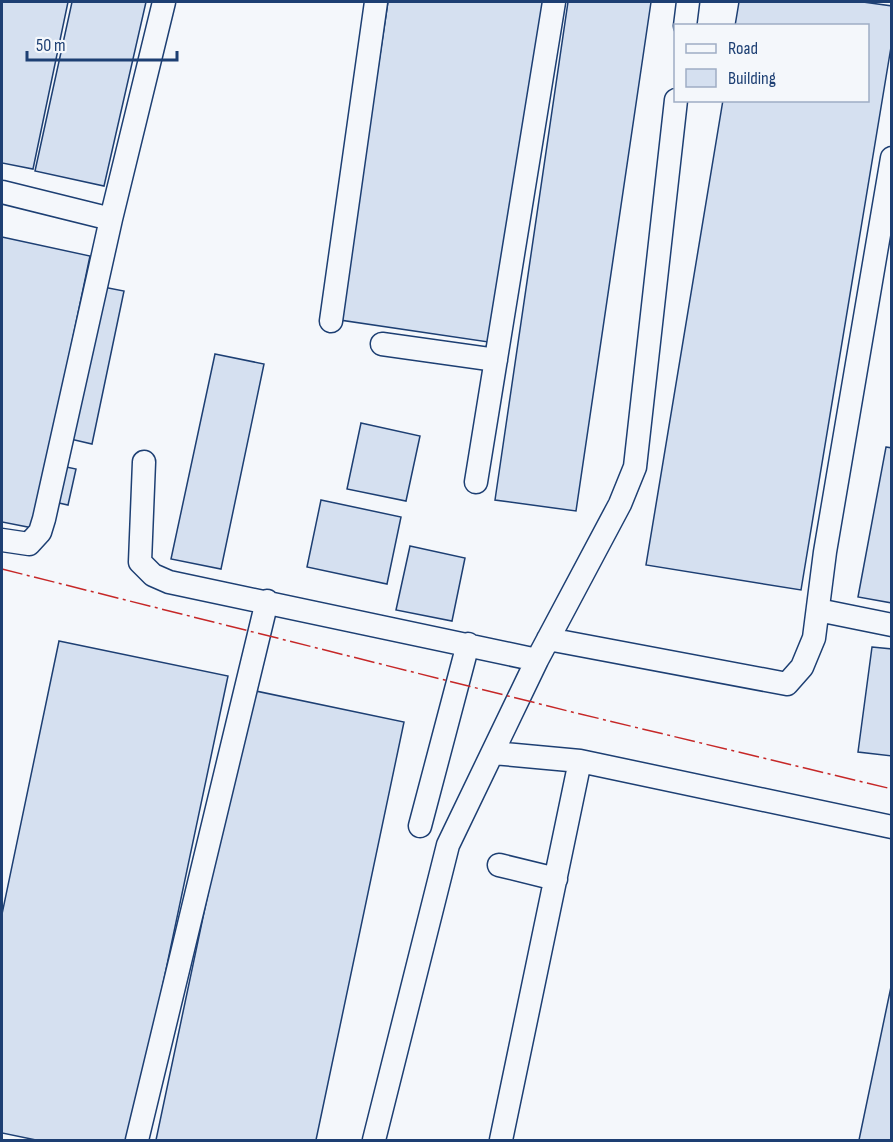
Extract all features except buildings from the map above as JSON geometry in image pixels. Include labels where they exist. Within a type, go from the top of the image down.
[{"type":"lane","points":[[2,540],[29,544],[42,526],[111,219],[164,2]]},
{"type":"lane","points":[[331,321],[376,2]]},
{"type":"lane","points":[[476,482],[554,2]]},
{"type":"lane","points":[[685,24],[688,2]]},
{"type":"lane","points":[[374,1140],[448,846],[537,660],[620,504],[635,467],[676,102]]},
{"type":"lane","points":[[548,639],[787,684],[795,679],[808,656],[814,638],[891,158]]},
{"type":"lane","points":[[2,192],[111,219]]},
{"type":"lane","points":[[382,344],[496,360]]},
{"type":"lane","points":[[144,462],[140,562],[144,569],[169,582],[537,660]]},
{"type":"lane","points":[[137,1140],[267,601]]},
{"type":"lane","points":[[818,610],[891,625]]},
{"type":"lane","points":[[420,826],[468,644]]},
{"type":"lane","points":[[493,753],[580,761],[891,827]]},
{"type":"lane","points":[[501,1140],[580,761]]},
{"type":"lane","points":[[499,865],[556,879]]},
{"type":"power","points":[[2,569],[572,712],[892,789]]}]
